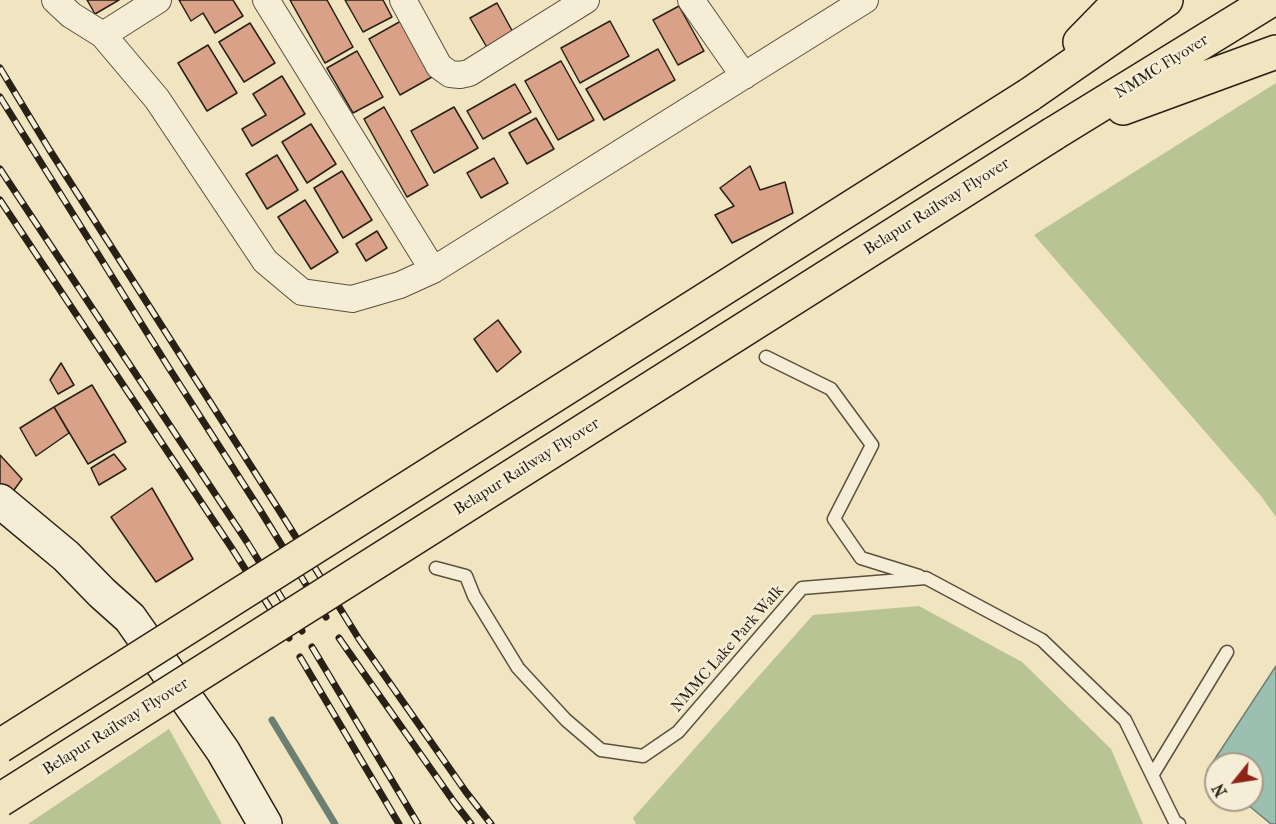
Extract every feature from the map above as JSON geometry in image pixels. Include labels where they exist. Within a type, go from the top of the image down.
[{"type":"highway","points":[[1029,95],[1121,0]]},
{"type":"highway","points":[[0,746],[1029,95],[1167,0]]},
{"type":"highway","name":"NMMC Flyover","points":[[1053,134],[1271,0]]},
{"type":"highway","points":[[1053,134],[1276,52]]},
{"type":"highway","name":"Belapur Railway Flyover","points":[[0,800],[1053,134]]},
{"type":"street","points":[[55,0],[71,15],[103,35],[157,99],[265,261],[302,292],[352,299],[400,285],[433,270],[865,0]]},
{"type":"street","points":[[103,35],[158,0]]},
{"type":"street","points":[[266,0],[433,270]]},
{"type":"street","points":[[403,0],[439,66],[450,74],[460,75],[469,73],[586,0]]},
{"type":"street","points":[[691,0],[744,76]]},
{"type":"street","points":[[0,501],[66,556],[130,618],[223,752],[265,824]]},
{"type":"lane","points":[[766,357],[831,389],[872,445],[834,519],[861,558],[926,578],[1042,640],[1125,720],[1175,822],[1179,824]]},
{"type":"lane","name":"NMMC Lake Park Walk","points":[[436,568],[466,576],[474,596],[518,668],[566,720],[601,750],[643,756],[678,732],[802,588],[926,578]]},
{"type":"lane","points":[[1153,774],[1227,652]]},
{"type":"green space","points":[[1276,83],[1276,517],[1261,496],[1034,235]]},
{"type":"green space","points":[[919,606],[1022,662],[1111,749],[1143,824],[636,824],[633,818],[813,615]]},
{"type":"green space","points":[[169,729],[222,824],[28,824]]},
{"type":"shaded area","points":[[1276,666],[1276,824],[1271,824],[1256,812],[1264,812],[1264,752],[1219,752]]},
{"type":"building","points":[[87,0],[119,0],[95,14]]},
{"type":"building","points":[[179,0],[233,0],[243,16],[215,33],[203,13],[191,21]]},
{"type":"building","points":[[290,0],[327,0],[353,47],[325,63]]},
{"type":"building","points":[[345,0],[383,0],[392,17],[363,32]]},
{"type":"building","points":[[497,3],[515,36],[489,51],[470,18]]},
{"type":"building","points":[[679,6],[704,51],[678,65],[653,20]]},
{"type":"building","points":[[401,21],[432,77],[400,95],[369,39]]},
{"type":"building","points":[[610,21],[629,56],[580,83],[561,48]]},
{"type":"building","points":[[250,23],[275,63],[244,82],[219,42]]},
{"type":"building","points":[[208,45],[237,93],[207,111],[178,63]]},
{"type":"building","points":[[658,49],[675,80],[604,120],[586,89]]},
{"type":"building","points":[[357,51],[383,97],[353,113],[327,68]]},
{"type":"building","points":[[561,61],[594,120],[558,140],[525,81]]},
{"type":"building","points":[[282,76],[305,114],[252,146],[242,129],[266,115],[253,94]]},
{"type":"building","points":[[515,84],[531,112],[483,139],[467,111]]},
{"type":"building","points":[[384,107],[428,185],[407,197],[364,119]]},
{"type":"building","points":[[454,107],[478,148],[434,173],[411,131]]},
{"type":"building","points":[[536,118],[554,149],[527,164],[509,133]]},
{"type":"building","points":[[311,124],[336,164],[307,183],[282,142]]},
{"type":"building","points":[[277,155],[298,190],[267,209],[246,174]]},
{"type":"building","points":[[494,158],[508,183],[481,198],[467,173]]},
{"type":"building","points":[[750,166],[760,190],[785,182],[793,213],[732,243],[715,215],[734,206],[720,188]]},
{"type":"building","points":[[342,171],[372,220],[343,238],[314,188]]},
{"type":"building","points":[[305,200],[338,252],[311,269],[278,217]]},
{"type":"building","points":[[377,231],[387,248],[366,261],[356,244]]},
{"type":"building","points":[[498,320],[521,352],[497,372],[474,339]]},
{"type":"building","points":[[61,363],[74,385],[58,394],[50,380]]},
{"type":"building","points":[[92,385],[126,442],[88,464],[54,407]]},
{"type":"building","points":[[54,407],[69,433],[36,456],[20,428]]},
{"type":"building","points":[[114,454],[126,469],[99,485],[91,468]]},
{"type":"building","points":[[0,455],[22,479],[4,504],[0,500]]},
{"type":"building","points":[[152,488],[193,559],[156,582],[111,517]]},
{"type":"waterway","points":[[272,720],[335,824]]},
{"type":"railway","points":[[0,68],[359,639],[491,824]]},
{"type":"railway","points":[[0,97],[326,617]]},
{"type":"railway","points":[[0,169],[247,542],[302,631]]},
{"type":"railway","points":[[0,200],[289,638]]},
{"type":"railway","points":[[339,638],[471,824]]},
{"type":"railway","points":[[312,647],[418,824]]},
{"type":"railway","points":[[300,657],[399,824]]}]
